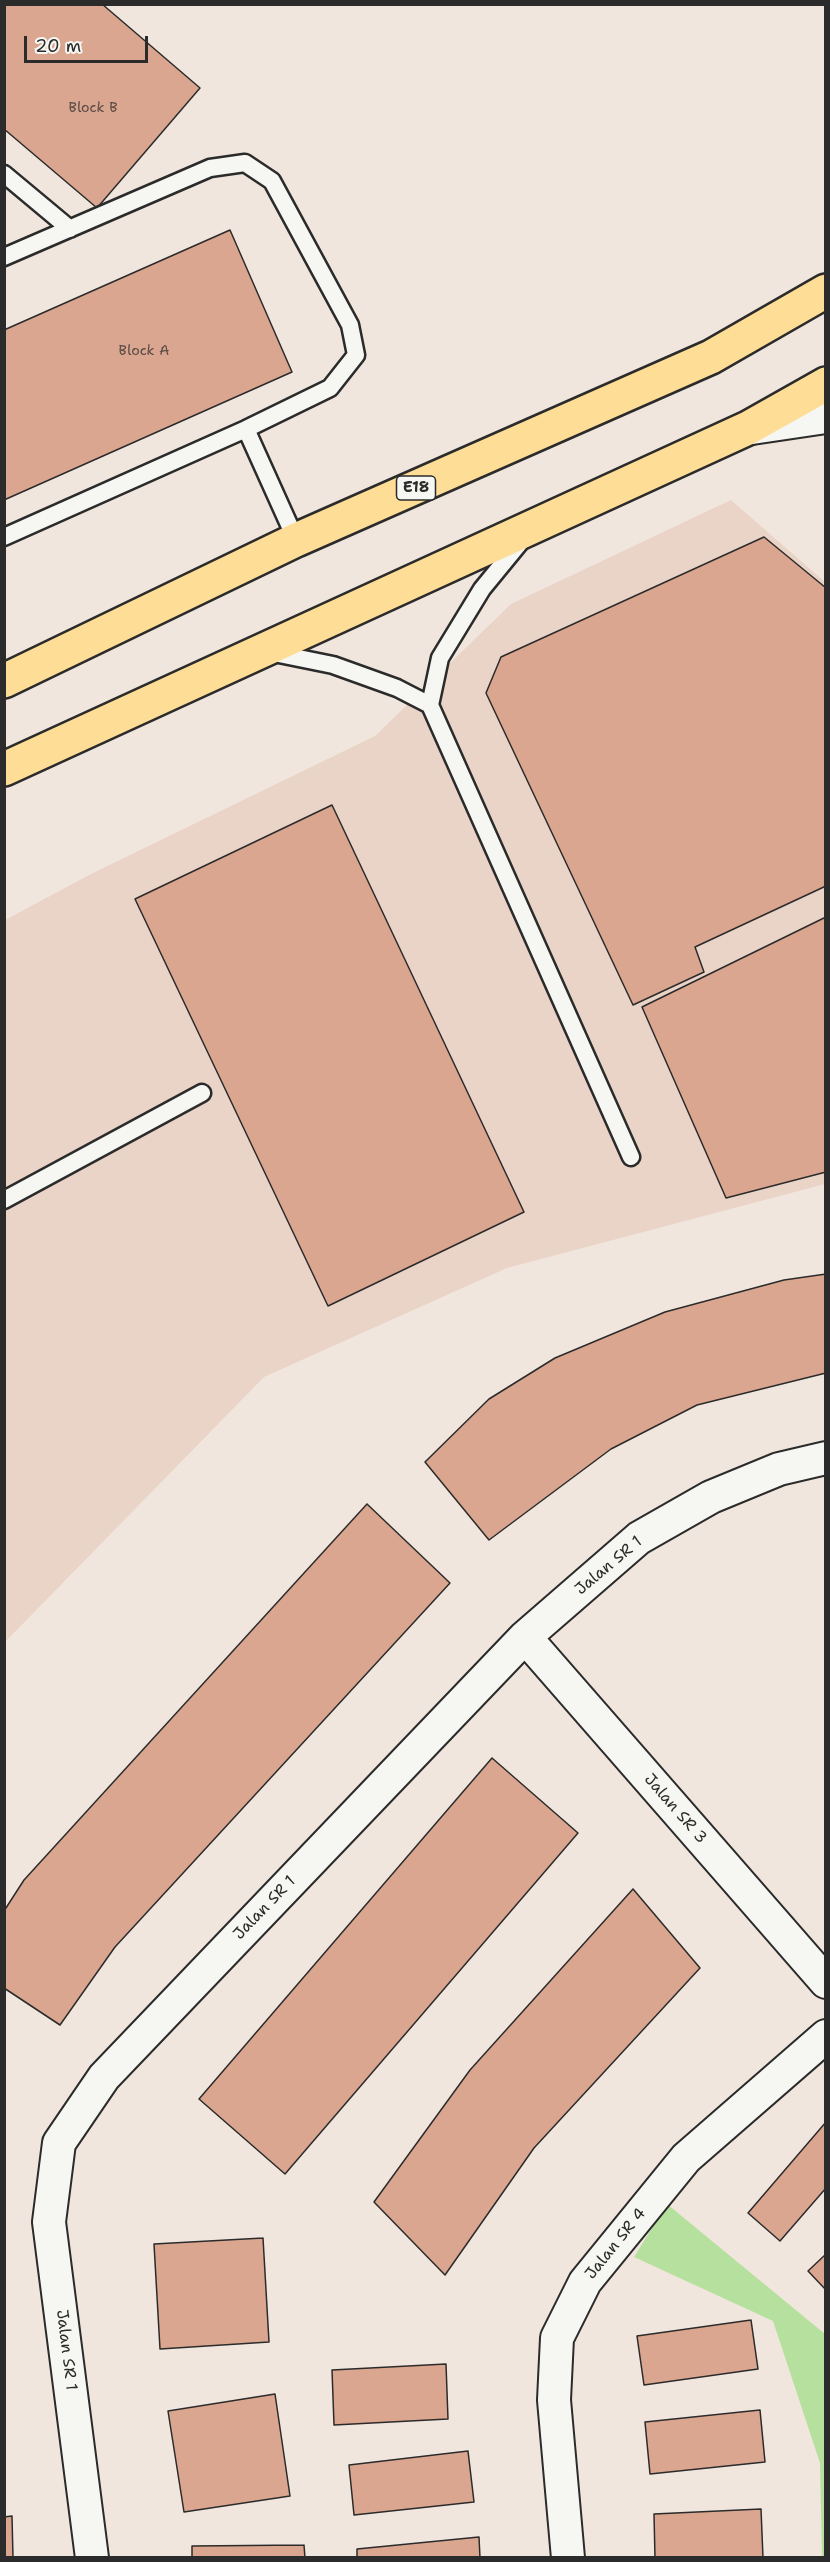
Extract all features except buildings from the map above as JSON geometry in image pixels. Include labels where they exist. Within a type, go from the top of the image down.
[{"type":"highway","name":"E18","points":[[4,681],[296,540],[711,357],[825,291]]},
{"type":"highway","points":[[4,769],[748,428],[825,384]]},
{"type":"street","points":[[748,428],[825,417]]},
{"type":"street","name":"Jalan SR 1","points":[[92,2558],[49,2222],[59,2143],[104,2077],[525,1637],[639,1538],[711,1497],[779,1469],[825,1458]]},
{"type":"street","name":"Jalan SR 3","points":[[525,1637],[825,1982]]},
{"type":"street","name":"Jalan SR 4","points":[[568,2558],[554,2400],[557,2338],[585,2282],[686,2158],[825,2036]]},
{"type":"lane","points":[[4,257],[210,168],[245,163],[272,181],[350,325],[356,355],[330,388],[246,429],[4,537]]},
{"type":"lane","points":[[4,174],[70,229]]},
{"type":"lane","points":[[246,429],[296,540]]},
{"type":"lane","points":[[533,526],[482,589],[440,658],[430,705],[631,1157]]},
{"type":"lane","points":[[261,650],[333,665],[397,688],[430,705]]},
{"type":"lane","points":[[4,1200],[202,1093]]},
{"type":"shaded area","points":[[731,500],[825,582],[825,1184],[507,1268],[264,1377],[5,1642],[5,920],[93,873],[375,736],[511,604]]},
{"type":"green space","points":[[667,2204],[825,2334],[825,2557],[822,2557],[820,2463],[773,2321],[634,2257]]}]
